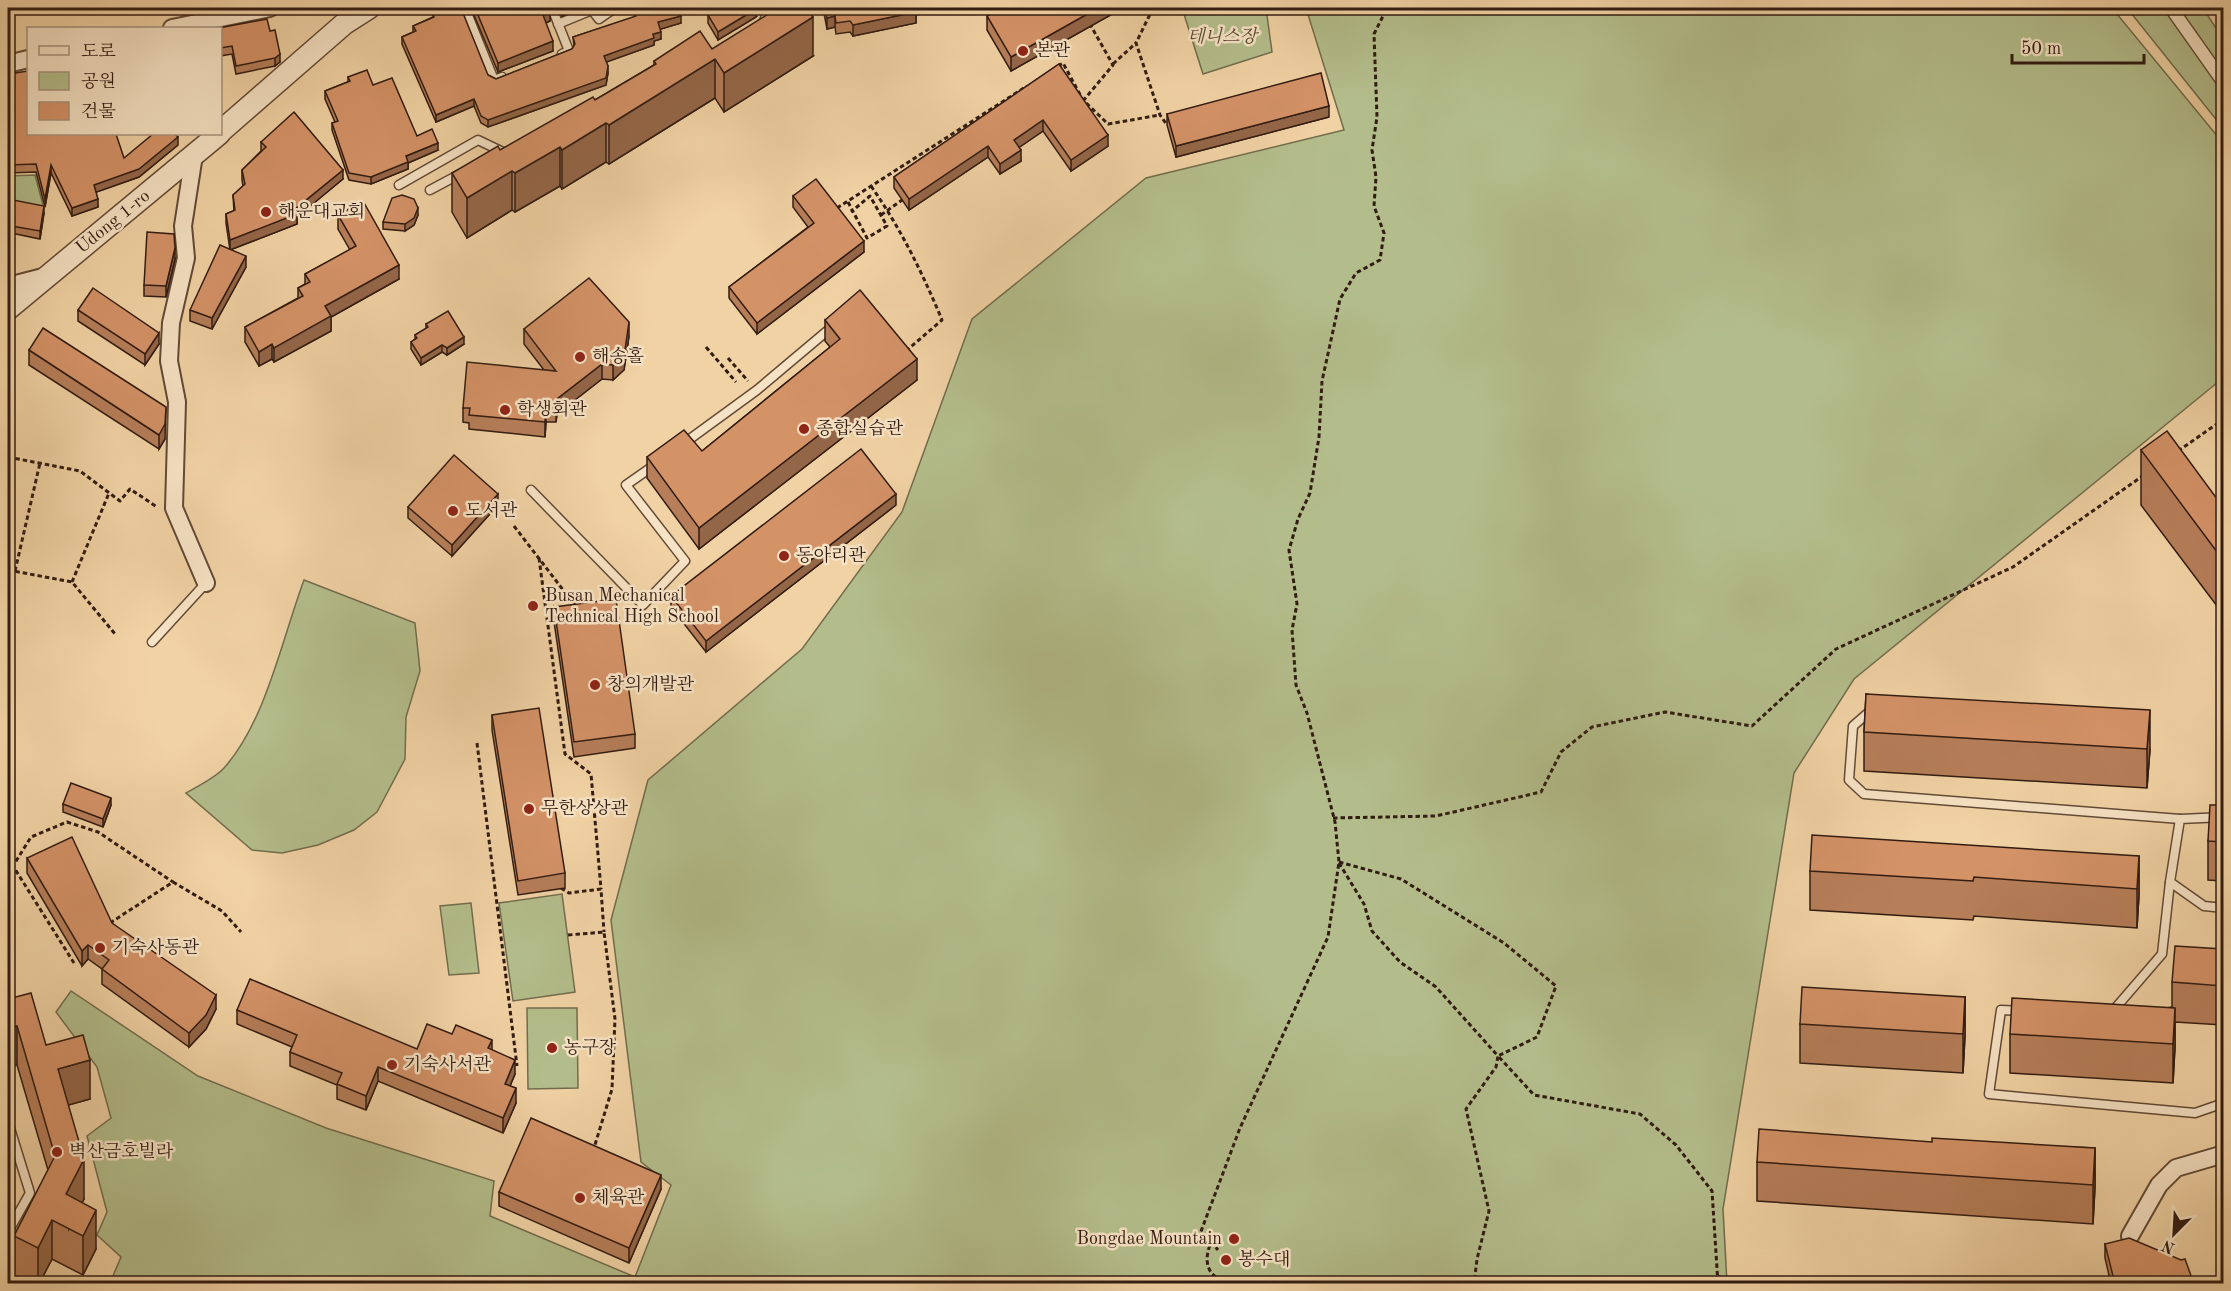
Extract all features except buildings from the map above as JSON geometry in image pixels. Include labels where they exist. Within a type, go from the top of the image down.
[{"type":"street","points":[[177,27],[270,8]]},
{"type":"street","name":"Udong 1-ro","points":[[222,131],[344,24],[369,8]]},
{"type":"street","points":[[2171,8],[2223,82]]},
{"type":"street","points":[[8,64],[27,60]]},
{"type":"street","name":"Udong 1-ro","points":[[8,309],[218,135]]},
{"type":"street","points":[[194,155],[183,226],[186,258],[171,323],[169,361],[177,402],[174,508],[206,584]]},
{"type":"street","points":[[8,286],[47,276]]},
{"type":"street","points":[[2130,1236],[2159,1185],[2176,1168],[2223,1154]]},
{"type":"lane","points":[[465,8],[494,80],[516,72]]},
{"type":"lane","points":[[548,60],[569,51],[552,8]]},
{"type":"lane","points":[[558,24],[592,10],[599,19],[615,8]]},
{"type":"lane","points":[[755,27],[765,22],[770,8]]},
{"type":"lane","points":[[399,185],[478,140],[503,152]]},
{"type":"lane","points":[[493,157],[515,148]]},
{"type":"lane","points":[[430,190],[472,168]]},
{"type":"lane","points":[[673,451],[757,390],[839,321]]},
{"type":"lane","points":[[531,490],[643,605],[685,561],[626,485],[663,458]]},
{"type":"lane","points":[[152,642],[206,584]]},
{"type":"lane","points":[[1880,714],[1868,713],[1853,726],[1849,780],[1864,794],[2180,819],[2223,817]]},
{"type":"lane","points":[[2101,1012],[2112,1013],[2162,954],[2180,819]]},
{"type":"lane","points":[[2170,882],[2204,906],[2223,908]]},
{"type":"lane","points":[[2035,1011],[2001,1010],[1989,1094],[2195,1113],[2223,1103]]},
{"type":"lane","points":[[8,1122],[30,1193],[8,1232]]},
{"type":"path","points":[[1079,105],[1113,65],[1136,43],[1153,8]]},
{"type":"path","points":[[1218,1250],[1200,1234],[1236,1138],[1328,937],[1339,862],[1333,818],[1307,713],[1296,685],[1292,630],[1297,604],[1289,550],[1298,519],[1310,493],[1319,437],[1322,381],[1340,299],[1356,273],[1380,260],[1384,233],[1374,206],[1376,177],[1372,150],[1377,117],[1374,34],[1387,8]]},
{"type":"path","points":[[1091,26],[1113,65]]},
{"type":"path","points":[[1136,43],[1160,115],[1167,124]]},
{"type":"path","points":[[1053,69],[1063,63],[1083,100],[1108,124],[1160,115]]},
{"type":"path","points":[[837,208],[1032,82]]},
{"type":"path","points":[[871,186],[899,226],[922,270],[942,320],[898,358]]},
{"type":"path","points":[[848,202],[851,212],[867,238],[887,225],[870,196],[851,212]]},
{"type":"path","points":[[881,215],[902,200]]},
{"type":"path","points":[[706,347],[736,382]]},
{"type":"path","points":[[728,358],[743,376]]},
{"type":"path","points":[[562,397],[578,415]]},
{"type":"path","points":[[2176,453],[2223,419]]},
{"type":"path","points":[[8,457],[80,471],[120,501],[130,489],[159,508],[174,500]]},
{"type":"path","points":[[15,571],[40,463]]},
{"type":"path","points":[[1333,818],[1436,816],[1541,792],[1561,752],[1592,727],[1665,712],[1752,726],[1836,649],[2013,567],[2147,473]]},
{"type":"path","points":[[72,582],[109,493]]},
{"type":"path","points":[[514,526],[578,609]]},
{"type":"path","points":[[539,558],[565,754],[591,774],[604,932],[615,1019],[612,1089],[594,1143],[594,1152]]},
{"type":"path","points":[[8,570],[72,582],[115,634]]},
{"type":"path","points":[[477,743],[517,1066]]},
{"type":"path","points":[[74,963],[13,866],[31,837],[67,822],[98,832],[173,882],[222,911],[241,932]]},
{"type":"path","points":[[1339,862],[1364,904],[1372,931],[1400,962],[1436,987],[1534,1095],[1640,1114],[1676,1145],[1712,1191],[1718,1284]]},
{"type":"path","points":[[1339,862],[1401,879],[1504,943],[1556,986],[1537,1037],[1498,1056]]},
{"type":"path","points":[[105,926],[173,882]]},
{"type":"path","points":[[561,888],[569,893],[601,889]]},
{"type":"path","points":[[568,935],[604,932]]},
{"type":"path","points":[[1474,1284],[1477,1259],[1489,1211],[1466,1109],[1496,1067],[1498,1056]]},
{"type":"path","points":[[1210,1245],[1205,1261],[1208,1268],[1216,1278],[1228,1281],[1238,1277],[1240,1284]]},
{"type":"path","points":[[1718,1276],[1733,1284]]},
{"type":"green space","name":"테니스장","points":[[1182,8],[1266,8],[1272,52],[1203,74]]},
{"type":"green space","points":[[1306,8],[2112,8],[2223,143],[2223,378],[1854,679],[1794,773],[1723,1209],[1727,1283],[110,1283],[121,1257],[97,1235],[107,1212],[87,1136],[111,1118],[97,1067],[56,1012],[71,991],[198,1076],[326,1128],[494,1181],[490,1216],[635,1277],[671,1185],[641,1162],[611,920],[648,780],[802,649],[902,512],[972,319],[1146,178],[1344,130]]},
{"type":"green space","points":[[2127,8],[2203,8],[2223,39],[2223,128]]},
{"type":"green space","points":[[35,175],[43,205],[40,210],[8,204],[8,176]]},
{"type":"green space","points":[[304,580],[415,623],[420,671],[406,717],[405,759],[377,812],[354,830],[318,845],[282,853],[252,850],[186,793],[220,772],[239,749],[272,678]]},
{"type":"green space","points":[[562,894],[575,992],[513,1001],[499,903]]},
{"type":"green space","points":[[471,903],[479,973],[449,975],[440,906]]},
{"type":"green space","name":"농구장","points":[[527,1008],[577,1008],[578,1088],[528,1089]]},
{"type":"place","name":"본관","points":[[1023,51]]},
{"type":"place","name":"해운대교회","points":[[266,212]]},
{"type":"place","name":"해송홀","points":[[580,357]]},
{"type":"place","name":"학생회관","points":[[505,410]]},
{"type":"place","name":"종합실습관","points":[[804,429]]},
{"type":"place","name":"도서관","points":[[453,511]]},
{"type":"place","name":"동아리관","points":[[784,556]]},
{"type":"place","name":"Busan Mechanical Technical High School","points":[[533,606]]},
{"type":"place","name":"창의개발관","points":[[595,685]]},
{"type":"place","name":"무한상상관","points":[[529,809]]},
{"type":"place","name":"기숙사동관","points":[[100,948]]},
{"type":"place","name":"농구장","points":[[552,1048]]},
{"type":"place","name":"기숙사서관","points":[[392,1065]]},
{"type":"place","name":"벽산금호빌라","points":[[57,1152]]},
{"type":"place","name":"체육관","points":[[580,1198]]},
{"type":"place","name":"Bongdae Mountain","points":[[1234,1239]]},
{"type":"place","name":"봉수대","points":[[1226,1260]]}]
